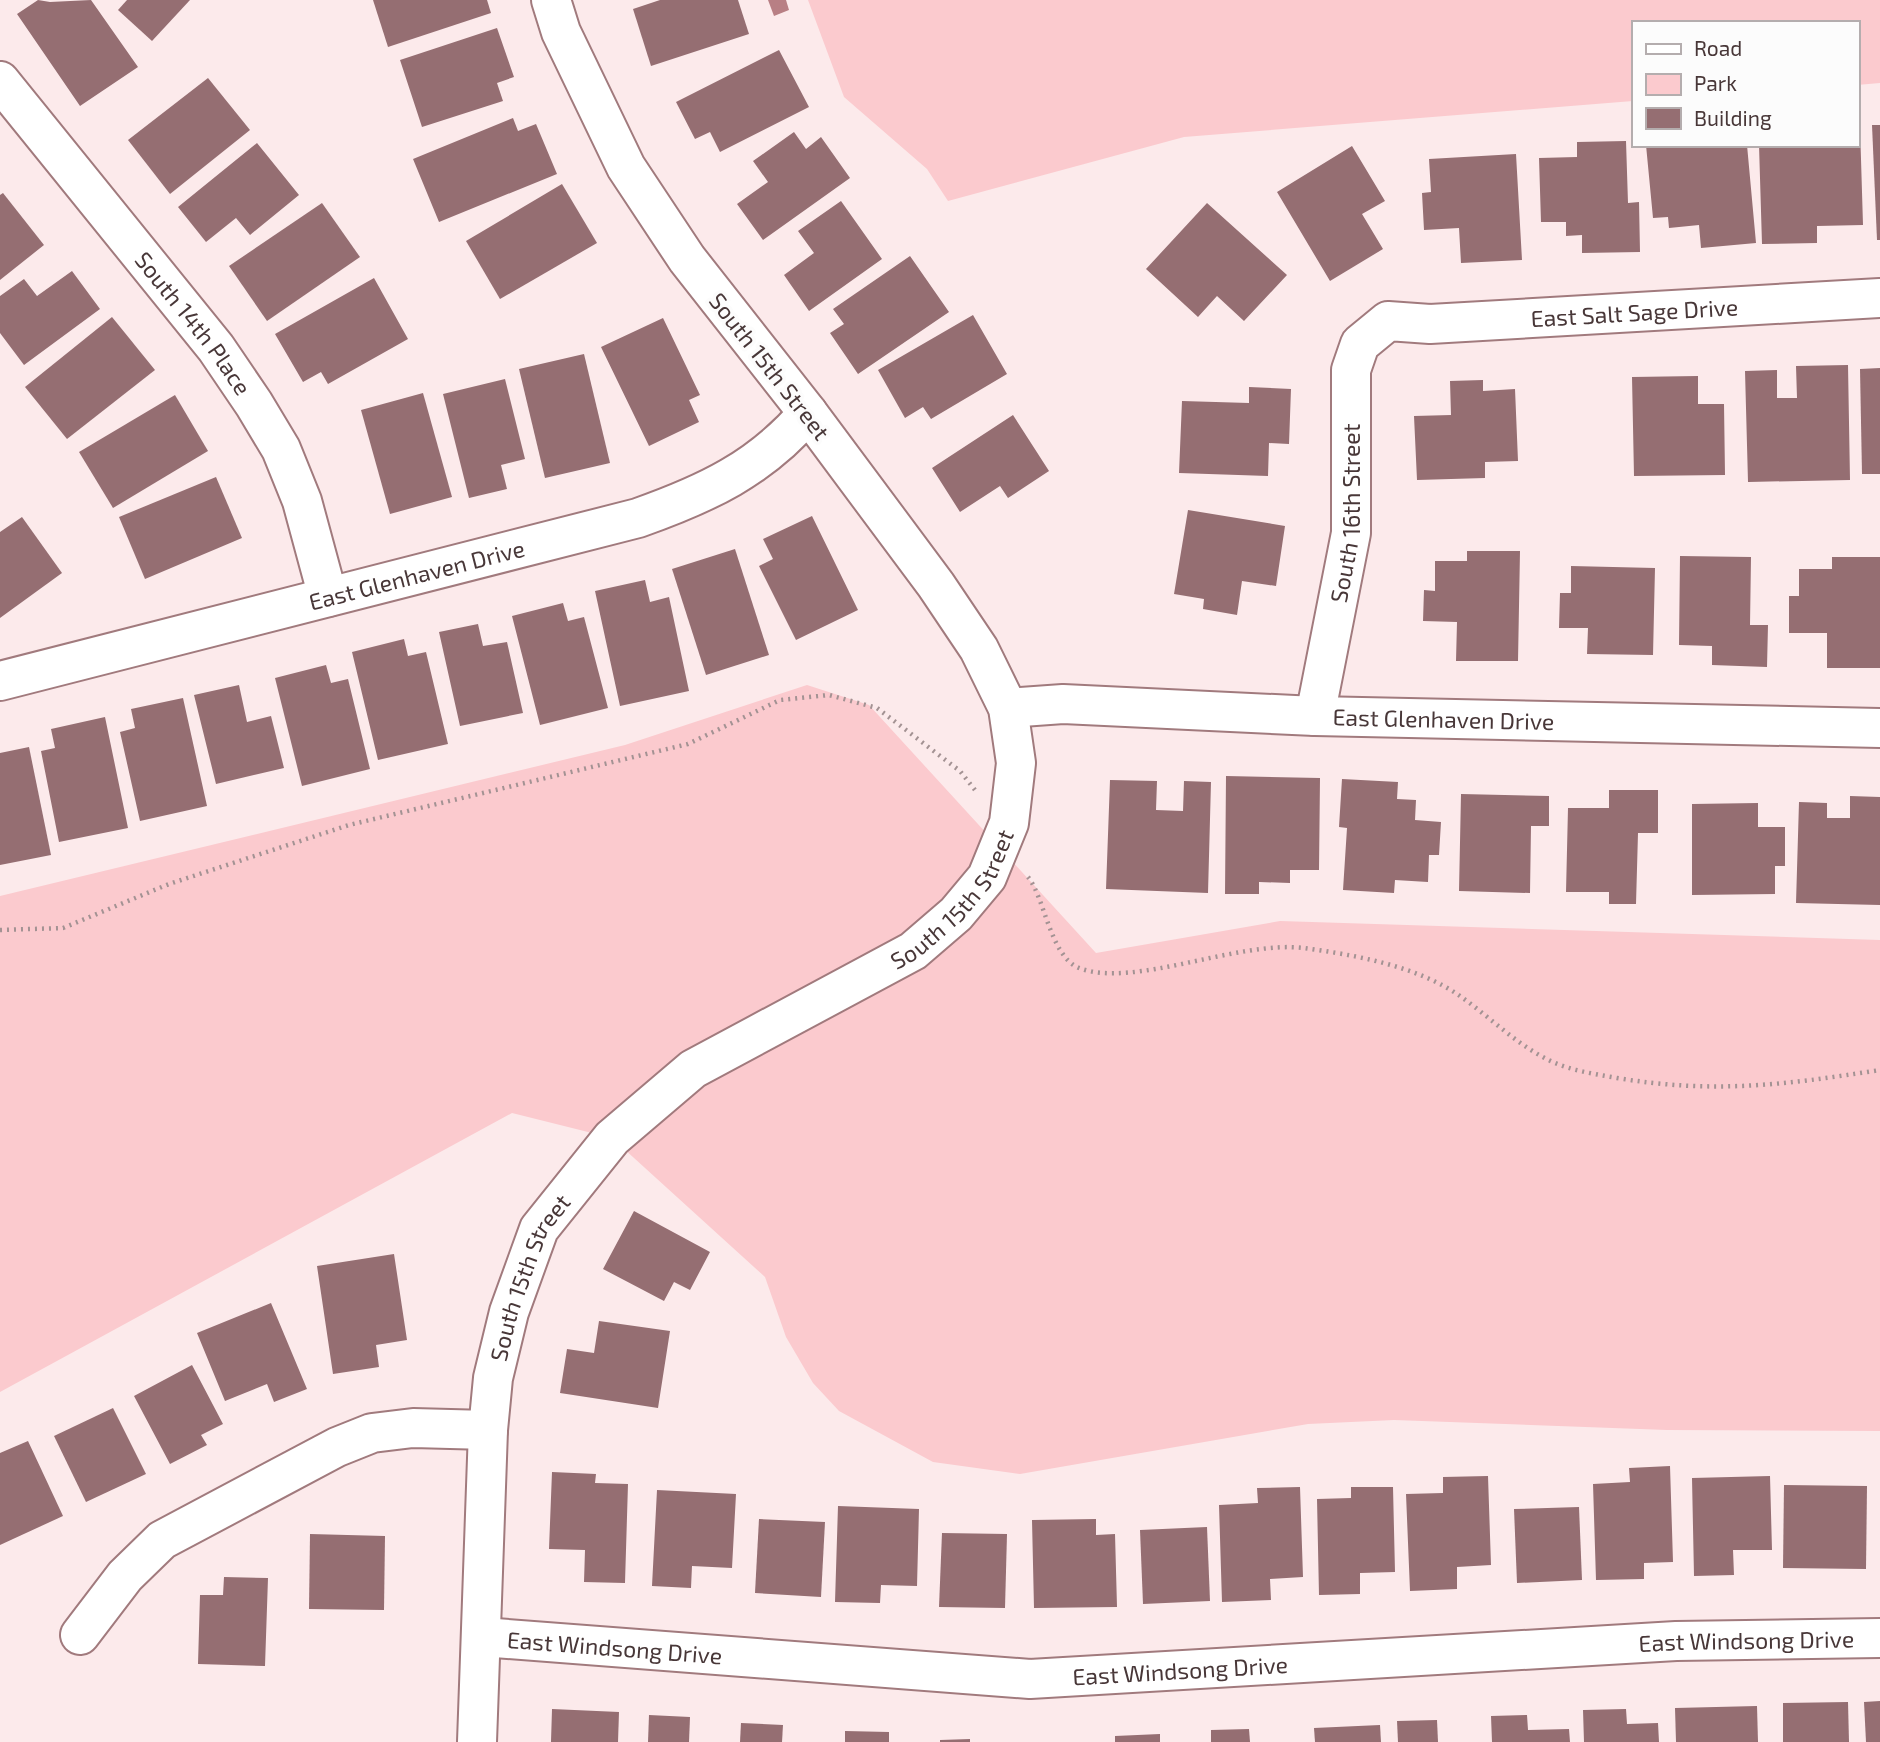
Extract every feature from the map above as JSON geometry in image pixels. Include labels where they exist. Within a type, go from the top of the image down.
[{"type":"street","name":"South 15th Street","points":[[477,1742],[488,1430],[493,1378],[509,1312],[539,1228],[612,1138],[693,1069],[914,951],[956,914],[987,877],[1009,823],[1016,763],[1008,708],[979,649],[808,413],[687,259],[626,167],[561,32],[551,0]]},
{"type":"street","name":"South 14th Place","points":[[0,81],[216,348],[254,404],[281,449],[302,501],[328,597]]},
{"type":"street","name":"East Salt Sage Drive","points":[[1388,321],[1430,324],[1880,298]]},
{"type":"street","name":"South 16th Street","points":[[1315,716],[1351,533],[1351,370],[1360,344],[1388,321]]},
{"type":"street","name":"East Glenhaven Drive","points":[[0,681],[638,519],[700,496],[781,444],[808,413]]},
{"type":"street","name":"East Glenhaven Drive","points":[[1008,708],[1063,704],[1315,716],[1880,728]]},
{"type":"street","points":[[80,1635],[125,1576],[162,1540],[337,1447],[372,1433],[413,1428],[488,1430]]},
{"type":"street","name":"East Windsong Drive","points":[[482,1637],[991,1679],[1030,1679],[1676,1641],[1880,1638]]},
{"type":"green space","points":[[808,0],[1880,0],[1880,83],[1859,85],[1859,21],[1632,21],[1632,101],[1184,137],[948,201],[927,169],[844,97]]},
{"type":"green space","points":[[807,685],[869,705],[1096,953],[1280,921],[1880,940],[1880,1431],[1667,1430],[1394,1420],[1308,1424],[1020,1474],[933,1462],[839,1411],[813,1383],[786,1337],[765,1277],[612,1138],[512,1113],[0,1392],[0,896],[625,745]]},
{"type":"shaded area","points":[[768,0],[786,0],[789,10],[774,16]]},
{"type":"building","points":[[38,0],[91,0],[138,67],[80,106],[17,14]]},
{"type":"building","points":[[127,0],[190,0],[152,41],[118,10]]},
{"type":"building","points":[[373,0],[487,0],[491,13],[388,47]]},
{"type":"building","points":[[660,0],[738,0],[749,34],[651,66],[633,9]]},
{"type":"building","points":[[497,28],[514,77],[497,83],[503,101],[422,127],[400,60]]},
{"type":"building","points":[[779,50],[809,107],[720,152],[710,132],[695,139],[676,102]]},
{"type":"building","points":[[208,78],[250,130],[170,194],[128,140]]},
{"type":"building","points":[[513,118],[518,131],[536,124],[557,174],[439,222],[413,159]]},
{"type":"building","points":[[1872,125],[1880,125],[1880,240],[1877,240]]},
{"type":"building","points":[[1860,126],[1863,225],[1817,226],[1817,243],[1762,244],[1759,147],[1859,147]]},
{"type":"building","points":[[794,132],[806,149],[821,137],[850,178],[763,240],[737,204],[768,182],[753,161]]},
{"type":"building","points":[[1626,141],[1628,203],[1639,202],[1640,252],[1582,253],[1582,235],[1566,236],[1566,222],[1541,222],[1539,158],[1577,157],[1577,142]]},
{"type":"building","points":[[257,143],[299,195],[250,235],[236,218],[206,242],[178,207]]},
{"type":"building","points":[[1352,146],[1385,201],[1362,214],[1383,249],[1330,281],[1277,192]]},
{"type":"building","points":[[1646,147],[1747,147],[1756,243],[1701,248],[1699,225],[1669,228],[1668,217],[1653,218]]},
{"type":"building","points":[[1516,154],[1522,260],[1461,263],[1459,228],[1424,230],[1422,193],[1431,192],[1429,159]]},
{"type":"building","points":[[562,184],[597,243],[500,299],[466,241]]},
{"type":"building","points":[[3,193],[44,245],[0,280],[0,195]]},
{"type":"building","points":[[841,201],[882,259],[809,311],[784,275],[814,253],[798,231]]},
{"type":"building","points":[[322,203],[360,257],[267,321],[229,266]]},
{"type":"building","points":[[1207,203],[1287,275],[1244,321],[1217,296],[1198,317],[1146,269]]},
{"type":"building","points":[[910,256],[949,312],[858,374],[830,333],[844,324],[833,309]]},
{"type":"building","points":[[72,271],[100,309],[24,365],[0,333],[0,296],[24,279],[37,296]]},
{"type":"building","points":[[374,278],[408,339],[328,384],[321,372],[303,382],[275,334]]},
{"type":"building","points":[[973,315],[1007,374],[931,419],[923,407],[905,418],[878,370]]},
{"type":"building","points":[[112,317],[155,370],[67,439],[25,387]]},
{"type":"building","points":[[663,318],[700,395],[689,400],[699,422],[649,446],[601,347]]},
{"type":"building","points":[[584,354],[610,463],[545,478],[519,369]]},
{"type":"building","points":[[1848,365],[1850,480],[1748,482],[1745,371],[1777,370],[1777,398],[1797,398],[1796,366]]},
{"type":"building","points":[[1880,368],[1880,474],[1862,474],[1860,369]]},
{"type":"building","points":[[1698,376],[1698,404],[1724,404],[1725,475],[1634,476],[1632,377]]},
{"type":"building","points":[[505,379],[525,459],[501,465],[507,489],[469,498],[443,394]]},
{"type":"building","points":[[1483,380],[1483,391],[1515,389],[1518,461],[1485,462],[1485,478],[1417,480],[1414,416],[1451,415],[1450,381]]},
{"type":"building","points":[[1249,387],[1291,389],[1289,444],[1269,443],[1268,476],[1179,473],[1182,401],[1249,403]]},
{"type":"building","points":[[423,393],[452,497],[390,514],[361,410]]},
{"type":"building","points":[[175,395],[208,451],[113,508],[79,452]]},
{"type":"building","points":[[1013,415],[1049,471],[1008,498],[1000,486],[960,512],[932,468]]},
{"type":"building","points":[[216,477],[242,538],[145,579],[119,517]]},
{"type":"building","points":[[1188,510],[1285,526],[1276,586],[1242,581],[1237,615],[1203,609],[1204,599],[1174,594]]},
{"type":"building","points":[[812,516],[858,610],[796,640],[759,566],[773,559],[763,539]]},
{"type":"building","points":[[22,517],[62,573],[0,618],[0,532]]},
{"type":"building","points":[[735,549],[769,655],[706,675],[672,569]]},
{"type":"building","points":[[1467,551],[1520,551],[1518,661],[1456,661],[1457,622],[1423,621],[1424,590],[1435,591],[1435,561],[1467,561]]},
{"type":"building","points":[[1680,556],[1751,557],[1750,625],[1768,625],[1767,667],[1712,665],[1712,646],[1679,645]]},
{"type":"building","points":[[1832,557],[1880,557],[1880,668],[1827,668],[1827,633],[1789,633],[1789,596],[1799,596],[1799,569],[1832,569]]},
{"type":"building","points":[[1571,566],[1655,568],[1653,655],[1587,654],[1588,628],[1559,628],[1560,593],[1571,593]]},
{"type":"building","points":[[645,580],[650,602],[669,597],[689,691],[620,706],[595,591]]},
{"type":"building","points":[[563,603],[568,621],[584,617],[608,708],[540,725],[512,616]]},
{"type":"building","points":[[478,624],[483,646],[507,642],[523,713],[460,726],[439,632]]},
{"type":"building","points":[[404,639],[408,656],[426,652],[448,744],[378,760],[352,652]]},
{"type":"building","points":[[326,665],[331,683],[348,679],[370,769],[302,786],[275,678]]},
{"type":"building","points":[[239,685],[247,722],[271,716],[284,768],[216,784],[194,695]]},
{"type":"building","points":[[183,698],[207,806],[140,821],[120,732],[135,728],[131,709]]},
{"type":"building","points":[[105,717],[128,828],[59,842],[41,751],[55,748],[51,729]]},
{"type":"building","points":[[29,747],[51,855],[0,865],[0,753]]},
{"type":"building","points":[[1226,776],[1320,778],[1319,870],[1290,870],[1290,883],[1259,882],[1259,894],[1225,894]]},
{"type":"building","points":[[1342,779],[1398,782],[1397,799],[1416,800],[1415,820],[1441,822],[1439,855],[1429,855],[1428,882],[1395,880],[1394,893],[1343,890],[1347,828],[1339,827]]},
{"type":"building","points":[[1110,780],[1157,781],[1156,810],[1183,811],[1184,781],[1211,782],[1208,893],[1106,889]]},
{"type":"building","points":[[1609,790],[1658,790],[1658,833],[1638,833],[1636,904],[1609,904],[1609,892],[1566,892],[1568,808],[1609,808]]},
{"type":"building","points":[[1461,794],[1549,796],[1549,826],[1531,826],[1530,893],[1459,891]]},
{"type":"building","points":[[1850,796],[1880,797],[1880,905],[1796,903],[1799,802],[1827,803],[1827,818],[1850,818]]},
{"type":"building","points":[[1758,803],[1758,827],[1785,827],[1785,866],[1775,866],[1775,894],[1692,895],[1692,804]]},
{"type":"building","points":[[634,1211],[710,1252],[690,1290],[674,1282],[664,1301],[603,1269]]},
{"type":"building","points":[[394,1254],[407,1340],[376,1345],[379,1367],[333,1374],[317,1266]]},
{"type":"building","points":[[271,1303],[307,1389],[274,1402],[267,1384],[225,1401],[197,1333]]},
{"type":"building","points":[[599,1321],[670,1331],[658,1408],[560,1393],[567,1349],[594,1353]]},
{"type":"building","points":[[192,1365],[223,1424],[201,1435],[207,1445],[170,1464],[134,1396]]},
{"type":"building","points":[[113,1408],[146,1474],[86,1502],[54,1436]]},
{"type":"building","points":[[28,1441],[63,1516],[0,1545],[0,1453]]},
{"type":"building","points":[[1670,1466],[1673,1562],[1644,1563],[1644,1579],[1596,1580],[1593,1484],[1630,1482],[1629,1468]]},
{"type":"building","points":[[552,1472],[596,1474],[595,1483],[628,1484],[625,1583],[584,1582],[585,1550],[549,1549]]},
{"type":"building","points":[[1488,1476],[1491,1565],[1457,1567],[1457,1589],[1410,1591],[1406,1494],[1443,1493],[1443,1477]]},
{"type":"building","points":[[1770,1476],[1772,1550],[1733,1550],[1734,1575],[1694,1576],[1692,1478]]},
{"type":"building","points":[[1784,1485],[1867,1486],[1866,1569],[1783,1568]]},
{"type":"building","points":[[1300,1487],[1303,1577],[1270,1579],[1271,1600],[1222,1602],[1219,1505],[1258,1503],[1257,1488]]},
{"type":"building","points":[[1351,1487],[1393,1487],[1395,1572],[1360,1573],[1360,1594],[1319,1595],[1317,1499],[1351,1498]]},
{"type":"building","points":[[657,1490],[736,1494],[732,1568],[692,1566],[691,1588],[652,1586]]},
{"type":"building","points":[[838,1506],[919,1509],[917,1586],[881,1585],[880,1603],[835,1602]]},
{"type":"building","points":[[1579,1507],[1582,1580],[1517,1583],[1514,1509]]},
{"type":"building","points":[[759,1519],[825,1522],[821,1597],[755,1593]]},
{"type":"building","points":[[1096,1519],[1096,1535],[1115,1534],[1117,1607],[1034,1608],[1032,1520]]},
{"type":"building","points":[[1207,1527],[1210,1601],[1143,1604],[1140,1530]]},
{"type":"building","points":[[942,1533],[1007,1534],[1005,1608],[939,1607]]},
{"type":"building","points":[[310,1534],[385,1536],[384,1610],[309,1609]]},
{"type":"building","points":[[224,1577],[268,1578],[265,1666],[198,1664],[200,1595],[223,1595]]},
{"type":"building","points":[[1880,1701],[1880,1742],[1866,1742],[1864,1702]]},
{"type":"building","points":[[1848,1702],[1849,1742],[1783,1742],[1783,1703]]},
{"type":"building","points":[[1757,1706],[1758,1742],[1676,1742],[1675,1708]]},
{"type":"building","points":[[552,1709],[619,1712],[618,1742],[551,1742]]},
{"type":"building","points":[[1626,1709],[1627,1724],[1658,1723],[1659,1742],[1584,1742],[1583,1710]]},
{"type":"building","points":[[649,1715],[690,1717],[689,1742],[648,1742]]},
{"type":"building","points":[[1527,1715],[1528,1730],[1569,1729],[1570,1742],[1492,1742],[1491,1716]]},
{"type":"building","points":[[1437,1720],[1438,1742],[1398,1742],[1397,1721]]},
{"type":"building","points":[[741,1723],[783,1725],[782,1742],[740,1742]]},
{"type":"building","points":[[1380,1725],[1381,1742],[1315,1742],[1314,1728]]},
{"type":"building","points":[[1249,1729],[1250,1742],[1211,1742],[1211,1730]]},
{"type":"building","points":[[845,1731],[889,1732],[889,1742],[845,1742]]},
{"type":"building","points":[[1160,1734],[1160,1742],[1115,1742],[1115,1736]]},
{"type":"building","points":[[970,1739],[970,1742],[940,1742],[940,1740]]}]
